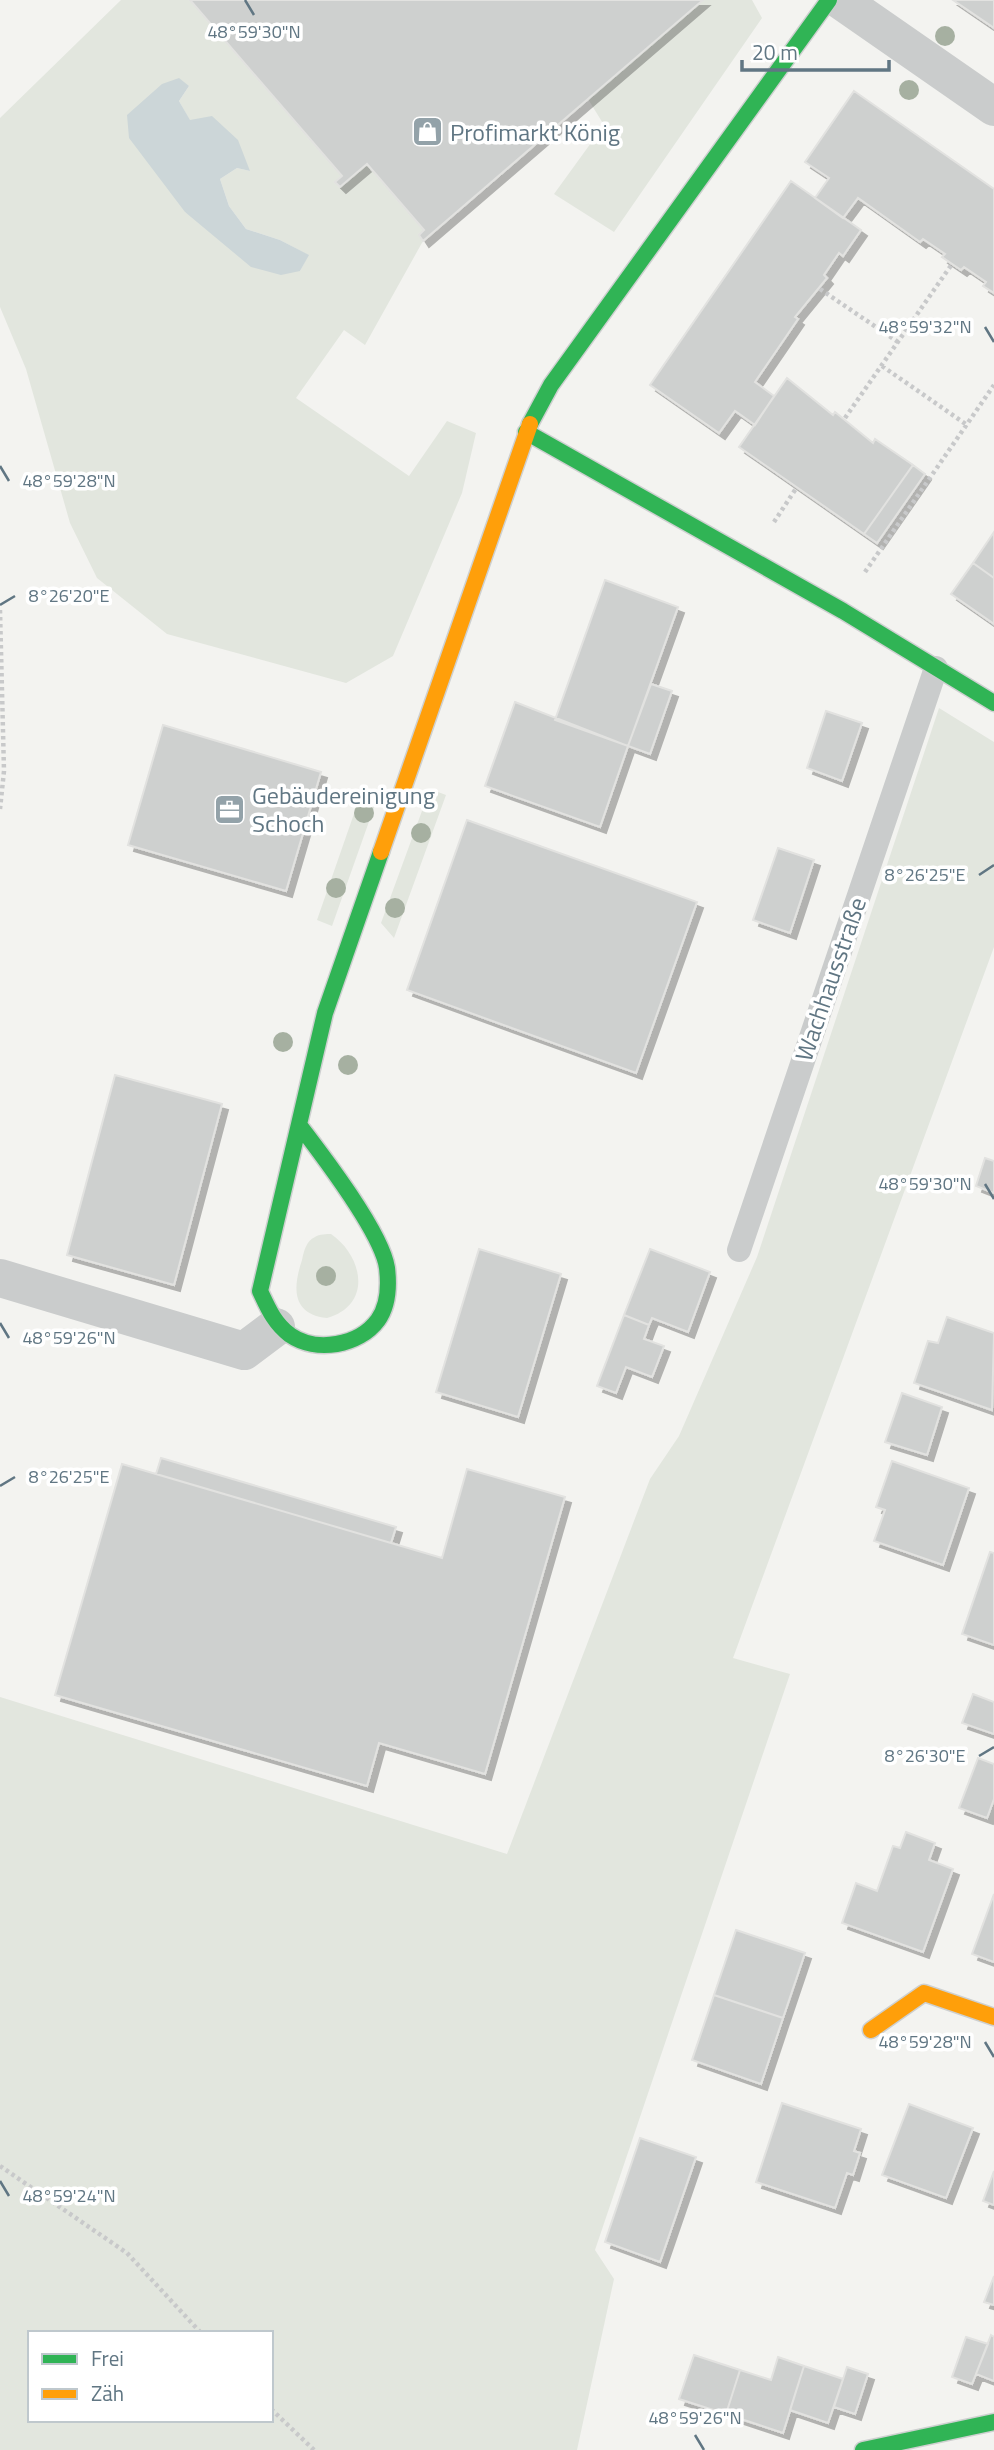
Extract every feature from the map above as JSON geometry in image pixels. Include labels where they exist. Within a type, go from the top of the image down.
[{"type":"street","points":[[300,1126],[351,1192],[387,1267],[387,1304],[376,1323],[362,1336],[343,1344],[315,1345],[290,1337],[276,1326],[265,1310],[260,1291],[325,1013],[526,432],[551,385],[829,0]]},
{"type":"street","points":[[840,0],[994,107]]},
{"type":"street","points":[[526,432],[843,611],[994,703]]},
{"type":"street","points":[[0,1278],[244,1351],[276,1326]]},
{"type":"street","points":[[870,2030],[924,1993],[994,2017]]},
{"type":"street","points":[[863,2450],[994,2422]]},
{"type":"lane","name":"Wachhausstraße","points":[[739,1250],[936,668]]},
{"type":"path","points":[[845,418],[952,264]]},
{"type":"path","points":[[820,289],[898,342]]},
{"type":"path","points":[[881,366],[967,425]]},
{"type":"path","points":[[843,611],[866,570],[994,385]]},
{"type":"path","points":[[0,610],[5,771],[0,809]]},
{"type":"path","points":[[0,2166],[127,2253],[199,2331]]},
{"type":"path","points":[[273,2411],[314,2450]]},
{"type":"shaded area","points":[[121,0],[190,0],[342,176],[336,182],[339,187],[367,164],[424,230],[419,235],[423,241],[365,345],[344,330],[296,398],[409,476],[447,421],[476,433],[462,493],[393,656],[346,683],[167,634],[97,578],[70,523],[26,369],[0,307],[0,118]],"holes":[[[162,84],[189,86],[179,101],[190,121],[250,171],[237,168],[220,179],[229,206],[246,229],[280,240],[308,255],[300,271],[185,212]]]},
{"type":"shaded area","points":[[703,0],[752,0],[762,18],[614,232],[554,194],[604,125],[588,99]]},
{"type":"shaded area","points":[[179,78],[189,86],[179,101],[190,120],[212,116],[238,140],[250,171],[237,168],[220,179],[229,206],[246,229],[280,240],[309,255],[300,271],[281,275],[251,267],[185,212],[129,138],[127,115],[162,84]]},
{"type":"shaded area","points":[[939,708],[994,742],[994,947],[733,1658],[790,1674],[595,2250],[614,2279],[577,2450],[0,2450],[0,1697],[507,1854],[650,1479],[679,1436],[757,1257]]},
{"type":"shaded area","points":[[364,785],[377,799],[332,926],[317,920]]},
{"type":"shaded area","points":[[430,789],[446,795],[394,938],[381,923]]},
{"type":"shaded area","points":[[331,1234],[342,1243],[350,1255],[358,1279],[357,1292],[352,1302],[342,1312],[327,1318],[307,1311],[301,1305],[296,1289],[307,1244],[317,1236]]},
{"type":"building","name":"Profimarkt König","points":[[190,0],[703,0],[423,241],[419,235],[424,230],[367,164],[340,187],[335,182],[342,176]]},
{"type":"building","points":[[953,0],[994,0],[994,28]]},
{"type":"building","points":[[854,91],[994,189],[994,293],[983,286],[986,282],[964,267],[961,270],[942,257],[945,254],[923,239],[920,242],[858,198],[843,218],[815,198],[829,178],[805,162]]},
{"type":"building","points":[[791,181],[861,230],[843,256],[839,253],[824,275],[827,278],[795,317],[798,319],[755,382],[774,396],[755,425],[735,411],[719,433],[650,385]]},
{"type":"building","points":[[787,378],[873,443],[875,439],[913,465],[864,534],[739,447]]},
{"type":"building","points":[[913,465],[925,474],[877,543],[864,534]]},
{"type":"building","points":[[994,532],[994,578],[973,563]]},
{"type":"building","points":[[973,563],[994,578],[994,624],[951,594]]},
{"type":"building","points":[[605,580],[678,607],[628,746],[555,720]]},
{"type":"building","points":[[651,684],[672,691],[650,754],[628,746]]},
{"type":"building","points":[[515,702],[628,746],[600,827],[485,786]]},
{"type":"building","points":[[826,711],[862,723],[842,781],[807,768]]},
{"type":"building","points":[[163,725],[321,772],[286,891],[128,845]]},
{"type":"building","points":[[467,820],[697,902],[636,1073],[407,990]]},
{"type":"building","points":[[778,848],[814,860],[790,933],[753,920]]},
{"type":"building","points":[[115,1075],[222,1104],[174,1285],[67,1255]]},
{"type":"building","points":[[985,1158],[994,1161],[994,1193],[976,1186]]},
{"type":"building","points":[[479,1249],[561,1274],[518,1417],[436,1392]]},
{"type":"building","points":[[650,1249],[710,1272],[688,1332],[652,1318],[649,1325],[624,1315]]},
{"type":"building","points":[[624,1315],[649,1325],[644,1339],[664,1346],[652,1377],[626,1367],[616,1393],[597,1386]]},
{"type":"building","points":[[947,1317],[994,1333],[992,1410],[914,1383],[928,1341],[938,1343]]},
{"type":"building","points":[[902,1393],[942,1407],[927,1455],[885,1442]]},
{"type":"building","points":[[161,1458],[396,1527],[391,1543],[156,1474]]},
{"type":"building","points":[[892,1461],[969,1488],[943,1565],[874,1541],[885,1510],[876,1507]]},
{"type":"building","points":[[122,1464],[442,1558],[467,1469],[565,1497],[485,1774],[379,1743],[367,1786],[55,1695]]},
{"type":"building","points":[[990,1552],[994,1553],[994,1645],[962,1634]]},
{"type":"building","points":[[973,1694],[994,1702],[994,1734],[962,1723]]},
{"type":"building","points":[[978,1758],[994,1764],[994,1799],[987,1818],[959,1808]]},
{"type":"building","points":[[906,1832],[935,1843],[929,1860],[953,1869],[923,1952],[842,1923],[856,1883],[877,1891],[893,1846],[900,1848]]},
{"type":"building","points":[[994,1894],[994,1962],[972,1954]]},
{"type":"building","points":[[736,1930],[805,1953],[783,2018],[714,1995]]},
{"type":"building","points":[[714,1995],[783,2018],[761,2084],[692,2060]]},
{"type":"building","points":[[782,2103],[861,2129],[854,2151],[860,2153],[853,2175],[847,2173],[835,2208],[756,2182]]},
{"type":"building","points":[[909,2104],[973,2128],[946,2198],[882,2175]]},
{"type":"building","points":[[640,2138],[696,2157],[660,2262],[605,2242]]},
{"type":"building","points":[[994,2171],[994,2205],[983,2201]]},
{"type":"building","points":[[994,2276],[994,2305],[984,2302]]},
{"type":"building","points":[[991,2335],[994,2337],[994,2381],[976,2374]]},
{"type":"building","points":[[966,2337],[988,2344],[972,2384],[952,2377]]},
{"type":"building","points":[[694,2355],[740,2370],[726,2414],[679,2399]]},
{"type":"building","points":[[778,2357],[804,2366],[783,2433],[726,2414],[740,2370],[771,2380]]},
{"type":"building","points":[[804,2366],[843,2379],[828,2423],[790,2410]]},
{"type":"building","points":[[847,2367],[868,2374],[855,2414],[834,2407]]},
{"type":"traffic: fast","points":[[530,424],[551,385],[829,0]]},
{"type":"traffic: fast","points":[[526,432],[843,611],[994,703]]},
{"type":"traffic: fast","points":[[300,1126],[375,1235],[387,1268],[387,1295],[378,1320],[360,1336],[337,1344],[312,1344],[290,1335],[276,1320],[260,1291],[325,1013],[381,852]]},
{"type":"traffic: fast","points":[[863,2450],[994,2422]]},
{"type":"traffic: slow","points":[[381,852],[530,424]]},
{"type":"traffic: slow","points":[[871,2030],[924,1993],[994,2017]]},
{"type":"place","name":"Profimarkt König","points":[[427,132]]},
{"type":"place","name":"Gebäudereinigung Schoch","points":[[229,809]]}]
